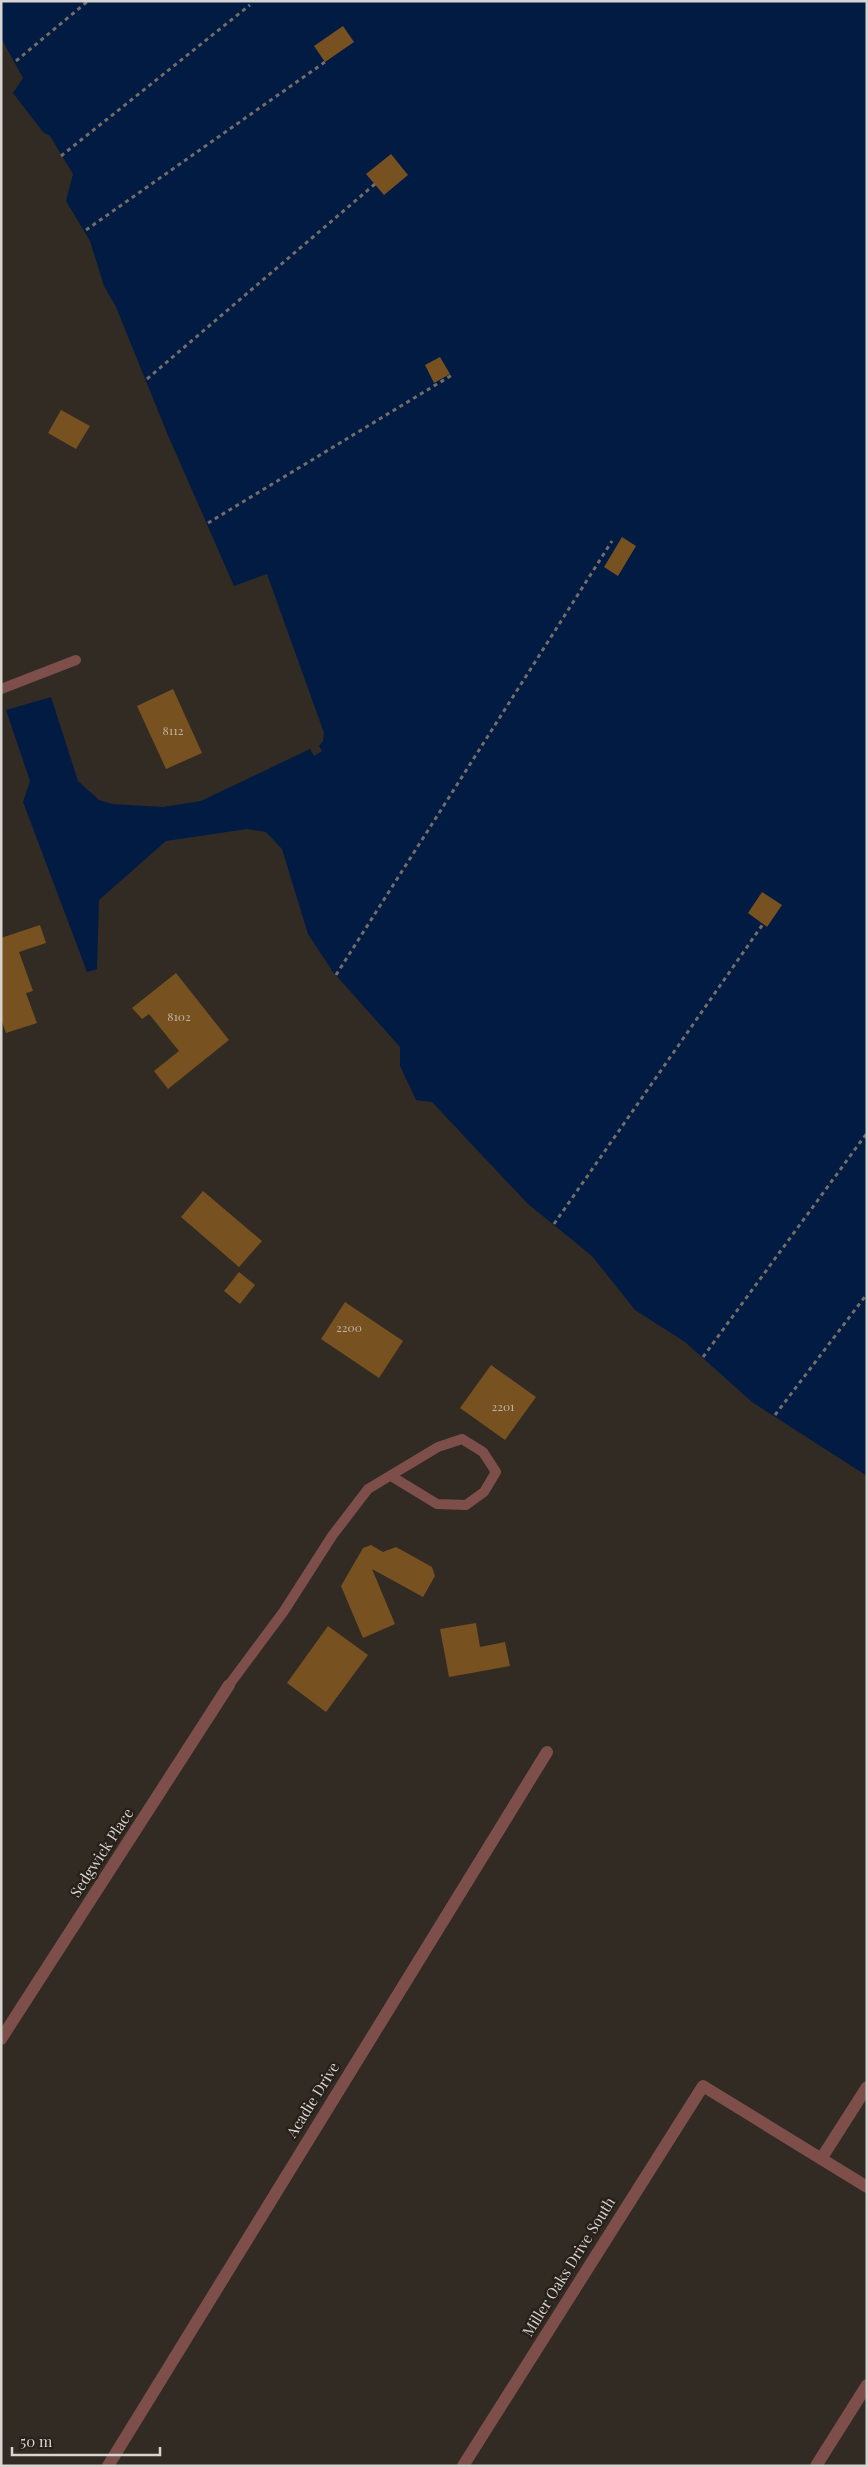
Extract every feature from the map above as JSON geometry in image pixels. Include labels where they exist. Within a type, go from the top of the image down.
[{"type":"street","name":"Sedgwick Place","points":[[1,2039],[229,1685]]},
{"type":"street","name":"Acadie Drive","points":[[108,2466],[546,1752]]},
{"type":"street","name":"Miller Oaks Drive South","points":[[463,2466],[702,2086],[821,2159]]},
{"type":"street","points":[[867,2087],[821,2159],[867,2187]]},
{"type":"street","points":[[816,2466],[867,2386]]},
{"type":"lane","points":[[1,689],[76,660]]},
{"type":"lane","points":[[229,1685],[284,1611],[332,1536],[368,1489],[438,1447],[462,1439],[483,1452],[496,1472],[484,1492],[466,1505],[436,1504],[391,1476]]},
{"type":"path","points":[[16,61],[88,1]]},
{"type":"path","points":[[61,156],[250,5]]},
{"type":"path","points":[[86,230],[325,62]]},
{"type":"path","points":[[147,379],[375,184]]},
{"type":"path","points":[[208,523],[452,375]]},
{"type":"path","points":[[336,975],[612,541]]},
{"type":"path","points":[[554,1224],[764,924]]},
{"type":"path","points":[[703,1357],[867,1133]]},
{"type":"path","points":[[775,1415],[867,1294]]},
{"type":"water","points":[[1,1],[867,1],[867,1476],[752,1402],[685,1342],[635,1310],[592,1256],[528,1204],[432,1102],[416,1100],[400,1066],[400,1047],[333,972],[308,934],[282,849],[266,832],[247,829],[166,841],[99,900],[97,969],[87,972],[23,802],[30,781],[6,710],[51,697],[78,781],[99,800],[112,804],[163,807],[201,801],[310,749],[314,756],[322,751],[319,746],[323,741],[324,733],[267,574],[234,586],[167,433],[116,307],[104,286],[90,241],[66,201],[73,174],[50,136],[43,132],[13,93],[23,78],[1,38]]},
{"type":"building","points":[[343,26],[354,42],[325,62],[314,46]]},
{"type":"building","points":[[391,154],[408,175],[384,195],[366,174]]},
{"type":"building","points":[[440,357],[450,374],[434,383],[425,365]]},
{"type":"building","points":[[61,410],[90,426],[76,449],[48,433]]},
{"type":"building","points":[[622,537],[636,546],[618,576],[604,567]]},
{"type":"building","points":[[173,689],[202,753],[166,769],[137,706]]},
{"type":"building","points":[[762,892],[782,905],[767,927],[748,913]]},
{"type":"building","points":[[40,925],[46,943],[19,952],[33,991],[26,993],[37,1023],[6,1033],[1,1019],[1,938]]},
{"type":"building","points":[[176,973],[229,1040],[168,1089],[154,1071],[179,1051],[149,1014],[142,1019],[132,1008]]},
{"type":"building","points":[[203,1191],[262,1241],[239,1267],[181,1217]]},
{"type":"building","points":[[239,1272],[255,1285],[240,1304],[224,1291]]},
{"type":"building","points":[[345,1302],[403,1341],[379,1378],[321,1339]]},
{"type":"building","points":[[491,1365],[536,1397],[505,1440],[460,1408]]},
{"type":"building","points":[[371,1545],[383,1552],[396,1547],[432,1567],[435,1576],[423,1597],[372,1569],[395,1624],[363,1638],[341,1586],[363,1548]]},
{"type":"building","points":[[476,1623],[480,1647],[505,1642],[510,1666],[449,1677],[440,1629]]},
{"type":"building","points":[[328,1626],[368,1655],[326,1712],[287,1683]]}]
